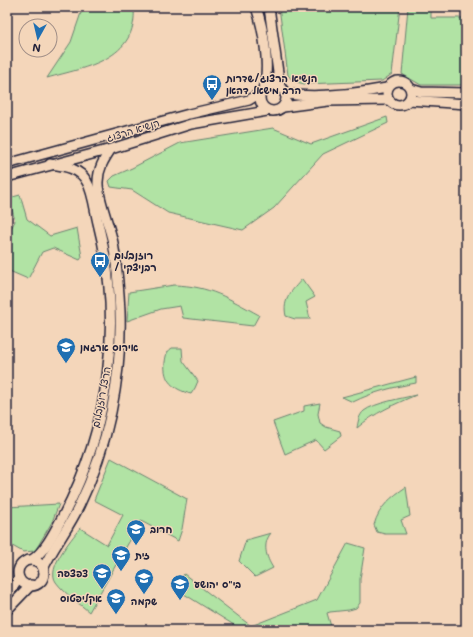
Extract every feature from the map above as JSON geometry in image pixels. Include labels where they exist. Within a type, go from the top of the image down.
[{"type":"street","points":[[256,7],[266,52],[266,83],[262,91],[260,101],[267,111],[275,112],[286,102],[269,7]]},
{"type":"street","points":[[388,100],[386,96],[387,88],[391,83],[400,80],[405,82],[411,89],[421,92],[466,93]]},
{"type":"street","points":[[262,91],[271,85],[301,95],[365,92],[387,88]]},
{"type":"street","points":[[283,106],[328,102],[388,100],[397,105],[402,105],[408,100],[411,89]]},
{"type":"street","name":"הנשיא הרצוג","points":[[7,164],[189,114],[249,100],[262,91]]},
{"type":"street","points":[[408,100],[466,104]]},
{"type":"street","name":"הנשיא הרצוג","points":[[7,177],[50,164],[111,149],[191,124],[267,111]]},
{"type":"street","name":"הרצל רוזנבלום","points":[[43,569],[79,507],[86,490],[103,442],[115,390],[120,337],[118,289],[113,243],[97,182],[101,165],[111,149]]},
{"type":"street","name":"הרצל רוזנבלום","points":[[32,560],[41,552],[61,520],[73,496],[86,463],[94,440],[106,388],[110,336],[110,304],[104,245],[87,182],[73,169],[50,164]]},
{"type":"street","points":[[7,596],[19,578],[19,566],[25,561],[32,560],[39,563],[43,569],[42,580],[37,584],[24,584],[19,578]]},
{"type":"street","points":[[7,610],[31,585]]},
{"type":"green space","points":[[83,7],[134,7],[133,25],[128,39],[119,50],[93,65],[47,78],[71,42]]},
{"type":"green space","points":[[279,7],[400,7],[392,74],[382,81],[304,84],[293,81],[288,75]]},
{"type":"green space","points":[[408,7],[431,7],[431,18],[466,18],[466,85],[421,85],[402,74]]},
{"type":"green space","points":[[387,117],[388,123],[323,154],[274,208],[243,230],[168,213],[132,190],[111,187],[109,181],[114,176],[180,143],[273,128],[311,144]]},
{"type":"green space","points":[[20,195],[27,219],[50,236],[77,228],[82,257],[80,260],[53,248],[42,252],[28,279],[7,270],[7,236],[15,221],[9,198]]},
{"type":"green space","points":[[302,279],[315,297],[306,302],[310,319],[295,319],[286,316],[285,305],[287,300],[291,291]]},
{"type":"green space","points":[[174,285],[209,290],[228,298],[259,315],[253,326],[183,318],[180,306],[161,309],[127,321],[129,292]]},
{"type":"green space","points":[[172,348],[182,348],[183,361],[198,381],[191,394],[174,387],[168,379],[165,369],[165,362],[167,353]]},
{"type":"green space","points":[[416,377],[416,383],[384,390],[353,402],[342,397]]},
{"type":"green space","points":[[416,395],[378,413],[357,428],[361,414],[369,408],[389,401]]},
{"type":"green space","points":[[320,403],[318,414],[320,423],[326,427],[340,431],[341,436],[324,449],[316,440],[285,454],[273,422],[304,411],[304,406]]},
{"type":"green space","points":[[111,458],[187,499],[182,529],[178,541],[141,521],[89,612],[59,586],[54,576],[54,569],[61,554],[80,528],[107,545],[123,515],[94,500]]},
{"type":"green space","points":[[406,487],[410,516],[401,520],[406,534],[385,534],[377,532],[374,525],[382,508],[395,495]]},
{"type":"green space","points":[[59,504],[52,522],[35,551],[23,552],[7,543],[7,507]]},
{"type":"green space","points":[[271,533],[268,537],[266,550],[268,559],[273,568],[255,577],[239,561],[246,540]]},
{"type":"green space","points":[[348,543],[365,548],[360,579],[360,603],[356,608],[327,613],[332,630],[242,630],[176,589],[184,574],[251,626],[317,600]]},
{"type":"place","name":"הנשיא הרצוג/שדרות הרב מישאל דהאן","points":[[212,101]]},
{"type":"place","name":"רוזנבלום / רבניצקי","points":[[100,278]]},
{"type":"place","name":"אירוס ארגמן","points":[[66,364]]},
{"type":"place","name":"חרוב","points":[[136,546]]},
{"type":"place","name":"זית","points":[[121,572]]},
{"type":"place","name":"צפצפה","points":[[102,590]]},
{"type":"place","name":"שקמה","points":[[144,595]]},
{"type":"place","name":"בי\"ס יהושע","points":[[180,601]]},
{"type":"place","name":"אקליפטוס","points":[[116,615]]}]
